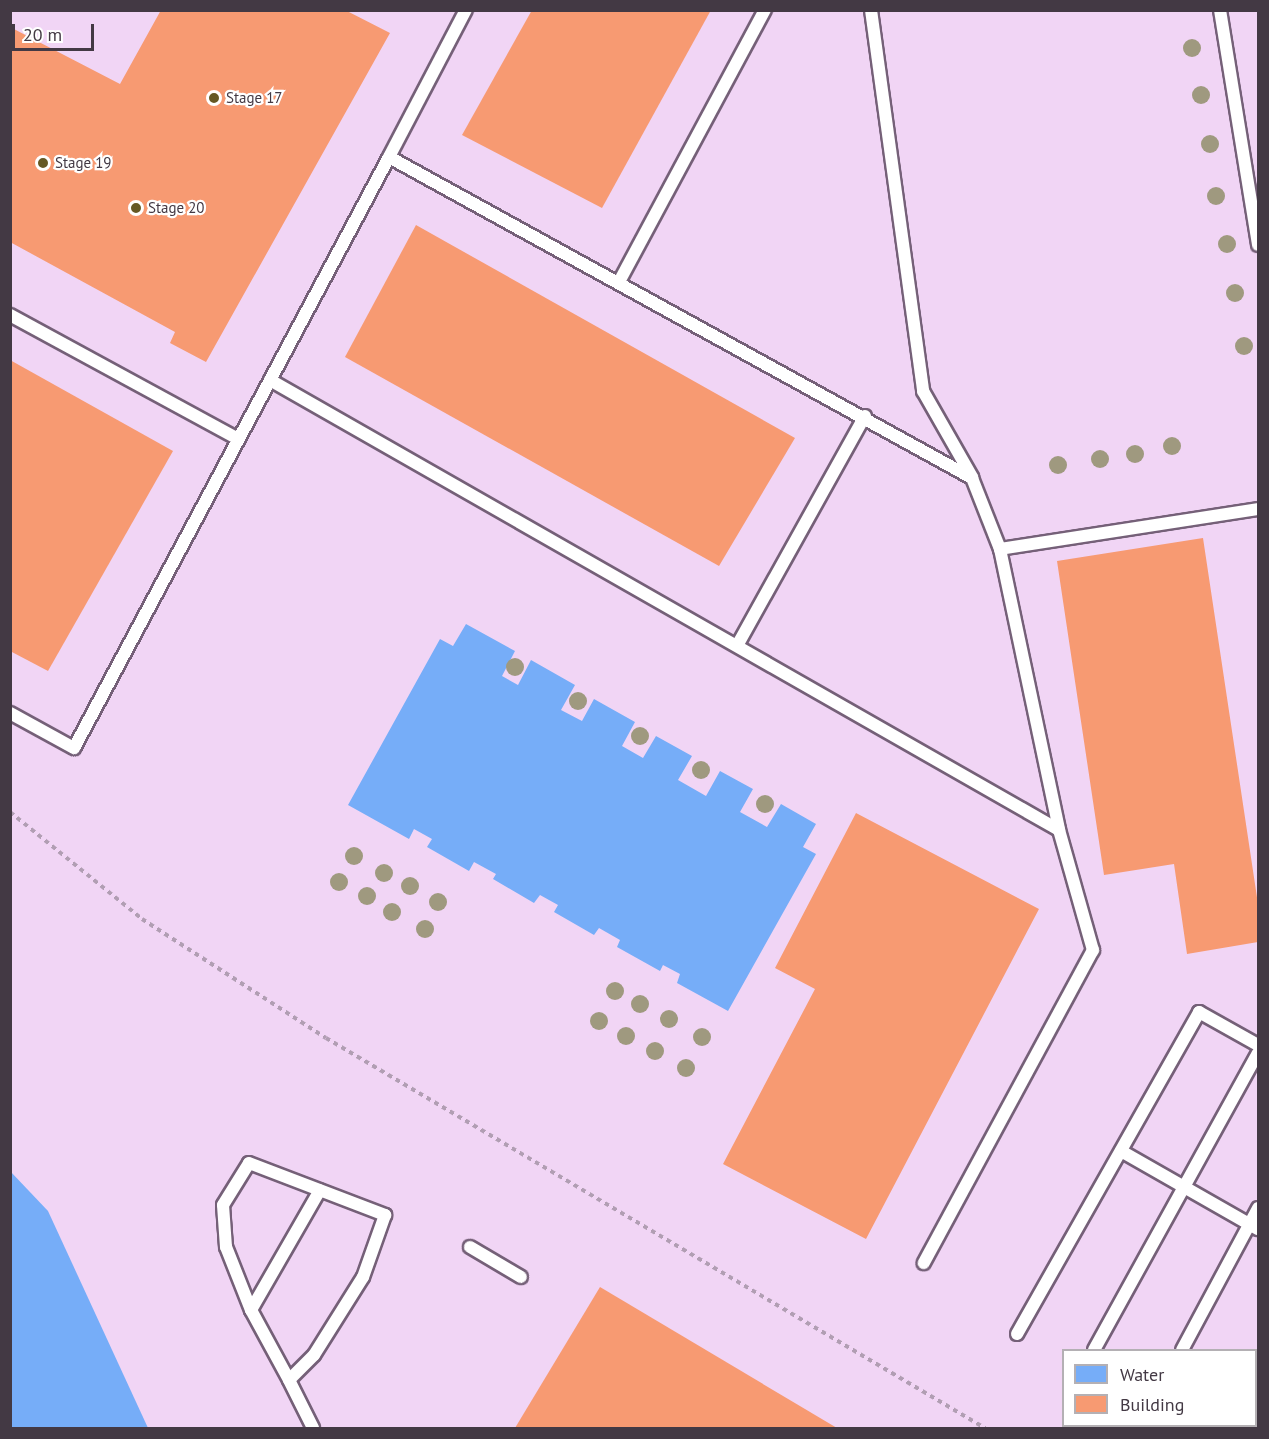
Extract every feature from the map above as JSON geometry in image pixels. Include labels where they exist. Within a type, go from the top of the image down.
[{"type":"lane","points":[[619,282],[765,10]]},
{"type":"lane","points":[[871,10],[923,391],[972,478],[1000,549],[1059,830],[1093,950],[924,1263]]},
{"type":"lane","points":[[1220,10],[1258,245]]},
{"type":"lane","points":[[10,713],[74,748],[389,156],[463,12]]},
{"type":"lane","points":[[389,156],[865,416],[972,478]]},
{"type":"lane","points":[[10,315],[238,439]]},
{"type":"lane","points":[[270,380],[738,644],[1059,830]]},
{"type":"lane","points":[[738,644],[865,416]]},
{"type":"lane","points":[[1000,549],[1258,509]]},
{"type":"lane","points":[[1017,1334],[1199,1012],[1258,1045]]},
{"type":"lane","points":[[1095,1349],[1258,1053]]},
{"type":"lane","points":[[1121,1151],[1254,1227]]},
{"type":"lane","points":[[289,1380],[315,1355],[363,1277],[385,1215],[249,1163],[223,1205],[226,1247],[251,1310],[313,1428]]},
{"type":"lane","points":[[251,1310],[320,1190]]},
{"type":"lane","points":[[1183,1349],[1254,1227],[1258,1209]]},
{"type":"lane","points":[[470,1247],[521,1277]]},
{"type":"path","points":[[10,812],[142,919],[326,1038],[985,1428]]},
{"type":"shaded area","points":[[10,11],[1258,11],[1258,1428],[11,1428]]},
{"type":"water","points":[[466,624],[515,651],[502,676],[518,685],[531,660],[575,685],[561,710],[582,721],[594,699],[635,722],[622,746],[643,758],[656,736],[692,756],[678,780],[706,796],[720,771],[753,789],[740,812],[767,827],[781,804],[816,824],[803,847],[816,854],[728,1011],[677,983],[680,974],[663,965],[660,971],[617,947],[620,940],[599,928],[594,935],[554,912],[558,905],[540,895],[534,903],[493,879],[496,874],[474,862],[469,871],[427,847],[432,839],[414,829],[409,839],[348,805],[440,639],[453,646]]},
{"type":"water","points":[[10,1171],[48,1211],[148,1428],[11,1428]]},
{"type":"building","points":[[161,10],[345,10],[390,33],[206,362],[170,343],[175,332],[10,242],[10,27],[120,84]]},
{"type":"building","points":[[532,10],[711,10],[602,208],[462,135]]},
{"type":"building","points":[[416,225],[795,438],[719,566],[345,357]]},
{"type":"building","points":[[10,360],[173,451],[48,671],[10,651]]},
{"type":"building","points":[[1203,538],[1258,904],[1258,942],[1187,954],[1174,864],[1104,875],[1057,561]]},
{"type":"building","points":[[856,813],[1039,909],[866,1239],[723,1164],[815,989],[775,968]]},
{"type":"building","points":[[600,1287],[837,1428],[515,1428]]},
{"type":"place","name":"Stage 17","points":[[214,98]]},
{"type":"place","name":"Stage 19","points":[[43,163]]},
{"type":"place","name":"Stage 20","points":[[136,208]]}]
